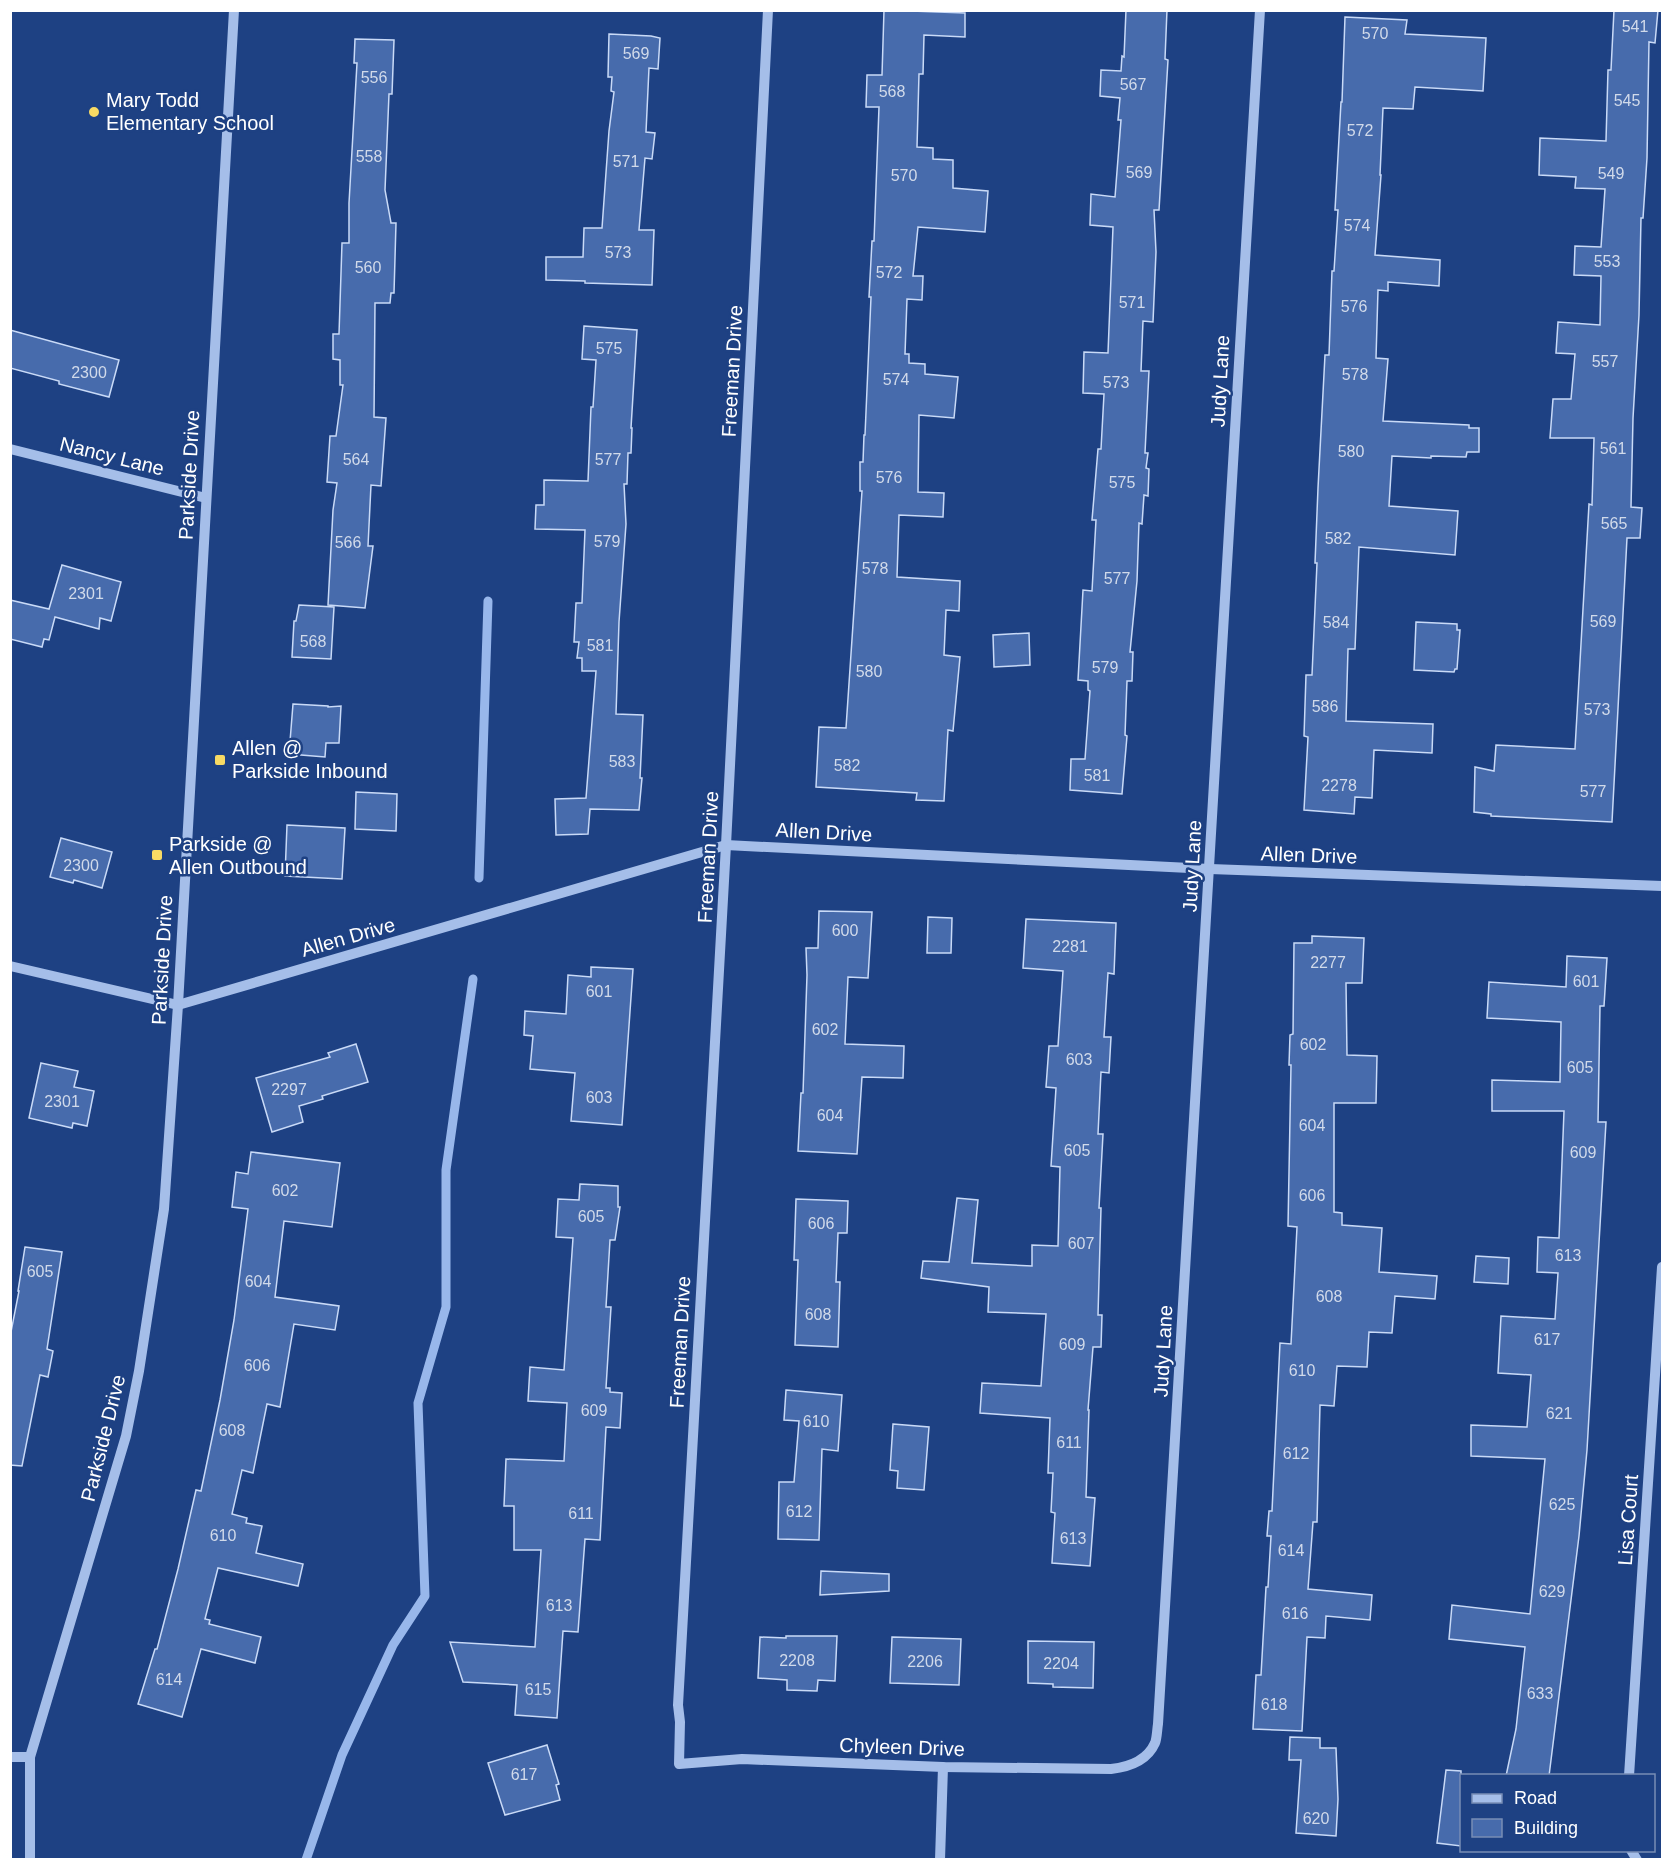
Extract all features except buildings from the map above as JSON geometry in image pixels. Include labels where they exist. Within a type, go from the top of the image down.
[{"type":"street","name":"Parkside Drive","points":[[30,1860],[30,1757],[126,1436],[139,1371],[164,1209],[178,1005],[234,10]]},
{"type":"street","name":"Freeman Drive","points":[[678,1704],[726,845],[768,10]]},
{"type":"street","name":"Judy Lane","points":[[1158,1724],[1260,10]]},
{"type":"street","name":"Nancy Lane","points":[[10,448],[206,498]]},
{"type":"street","name":"Allen Drive","points":[[10,966],[178,1005],[726,845],[1210,869],[1662,886]]},
{"type":"street","name":"Lisa Court","points":[[1629,1774],[1662,1267]]},
{"type":"street","name":"Chyleen Drive","points":[[678,1704],[680,1764],[742,1759],[943,1767],[1112,1769],[1130,1766],[1145,1757],[1155,1743],[1158,1724]]},
{"type":"street","points":[[10,1757],[30,1757]]},
{"type":"street","points":[[940,1860],[943,1767]]},
{"type":"waterway","points":[[479,878],[488,601]]},
{"type":"waterway","points":[[306,1860],[342,1755],[393,1645],[425,1596],[418,1403],[446,1307],[446,1170],[473,979]]},
{"type":"place","name":"Mary Todd Elementary School","points":[[94,112]]},
{"type":"place","name":"Allen @ Parkside Inbound","points":[[220,760]]},
{"type":"place","name":"Parkside @ Allen Outbound","points":[[157,855]]}]
